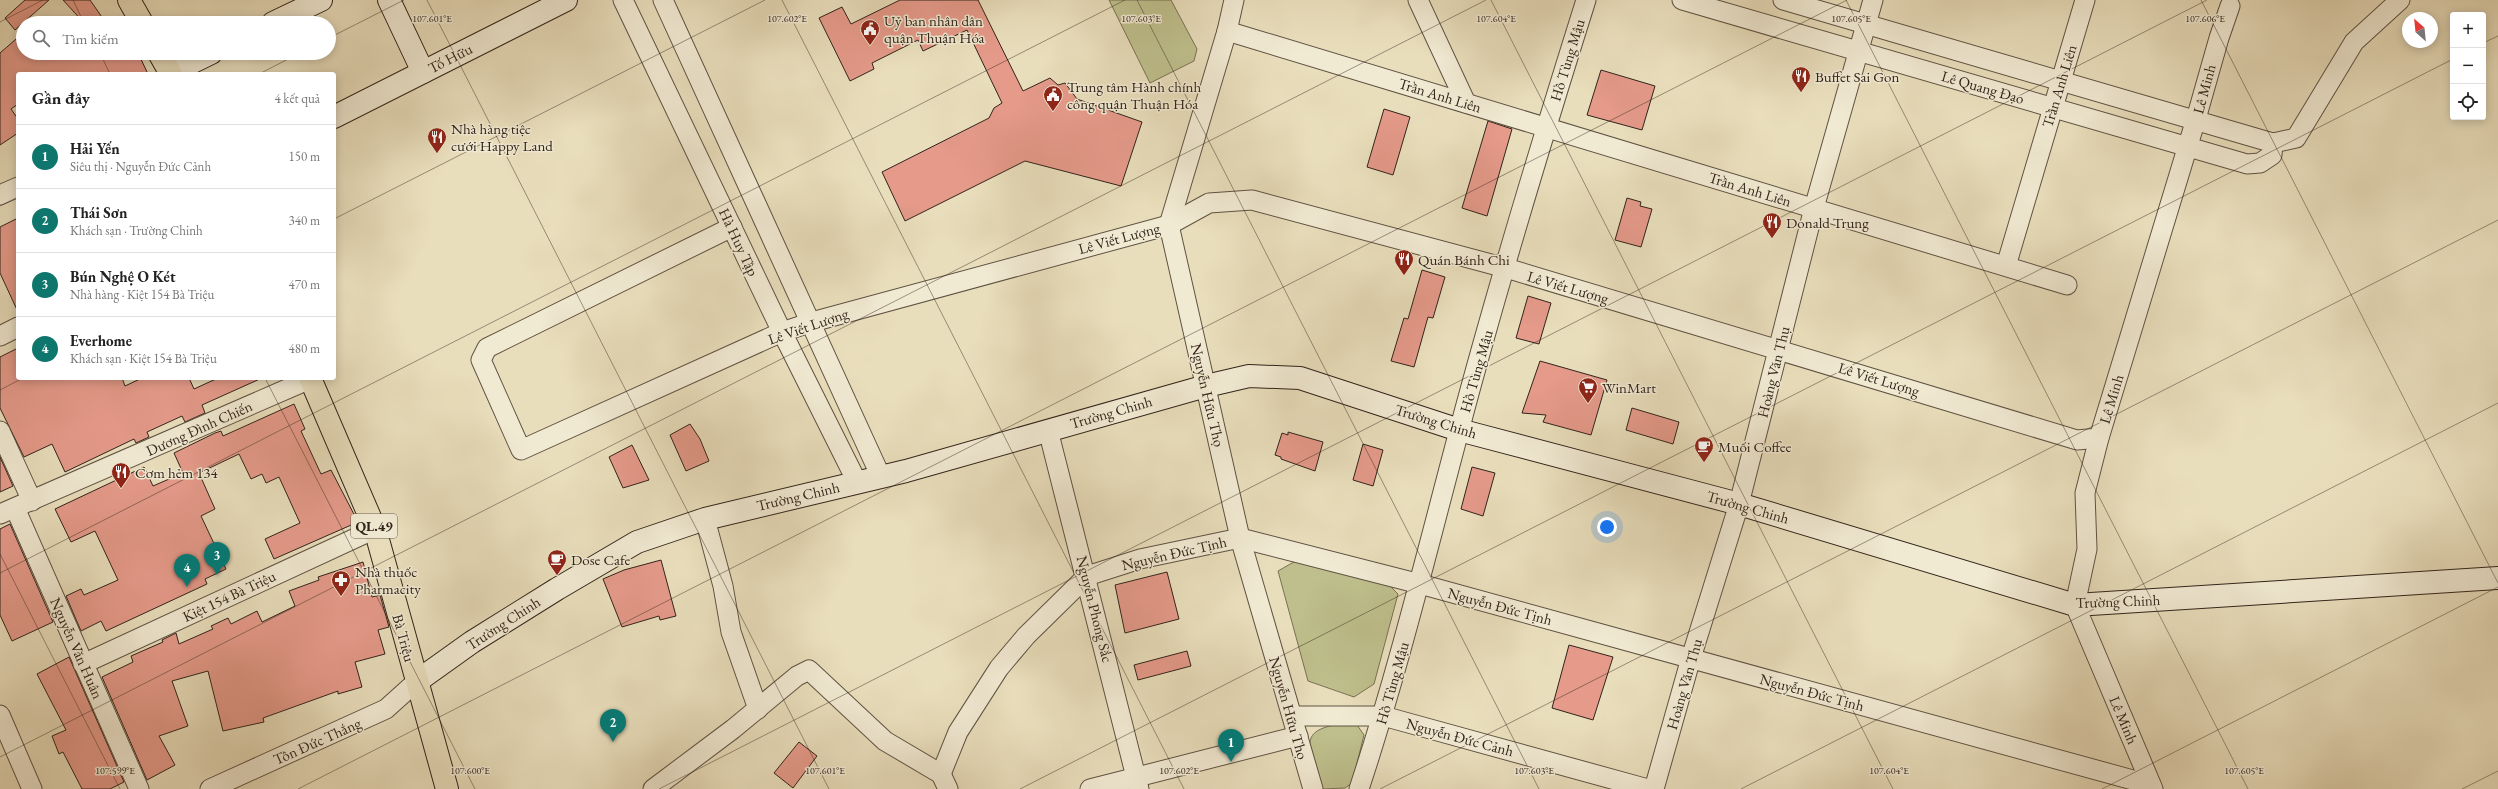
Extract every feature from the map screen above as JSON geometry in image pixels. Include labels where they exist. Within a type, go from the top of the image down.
[{"type":"highway","points":[[129,0],[138,16]]},
{"type":"highway","points":[[163,60],[169,72]]},
{"type":"highway","name":"Bà Triệu","points":[[311,380],[375,529],[416,682],[447,789]]},
{"type":"street","points":[[288,16],[321,0]]},
{"type":"street","points":[[389,0],[423,72]]},
{"type":"street","name":"Tố Hữu","points":[[336,116],[566,0]]},
{"type":"street","name":"Hà Huy Tập","points":[[623,0],[782,332],[857,482]]},
{"type":"street","points":[[663,0],[812,322],[881,477]]},
{"type":"street","name":"Nguyễn Hữu Thọ","points":[[1234,0],[1227,30],[1169,225],[1240,538],[1313,789]]},
{"type":"street","points":[[1418,0],[1466,103]]},
{"type":"street","name":"Hồ Tùng Mậu","points":[[1359,789],[1383,716],[1420,584],[1459,430],[1546,127],[1586,0]]},
{"type":"street","name":"Lê Quang Đạo","points":[[1682,0],[2247,164],[2260,163],[2272,155],[2273,143]]},
{"type":"street","name":"Lê Quang Đạo","points":[[1783,0],[2060,82],[2196,119],[2273,143],[2296,138],[2354,42],[2400,0]]},
{"type":"street","name":"Hoàng Văn Thụ","points":[[1654,789],[1690,658],[1739,504],[1814,208],[1873,0]]},
{"type":"street","name":"Trần Anh Liên","points":[[1227,30],[2006,266],[2085,0]]},
{"type":"street","name":"Lê Minh","points":[[2152,787],[2075,605],[2087,549],[2085,493],[2099,438],[2188,147],[2218,38],[2230,6]]},
{"type":"street","points":[[172,72],[197,60]]},
{"type":"street","points":[[0,196],[16,189]]},
{"type":"street","name":"Lê Viết Lượng","points":[[732,227],[487,348],[482,360],[521,450],[782,332],[812,322],[1169,225],[1209,203],[1252,200],[1506,268],[1779,348],[2077,440],[2099,438]]},
{"type":"street","points":[[2006,266],[2067,285]]},
{"type":"street","points":[[0,336],[16,328]]},
{"type":"street","name":"Trường Chinh","points":[[416,682],[531,605],[637,542],[705,519],[881,477],[1206,386],[1249,376],[1300,378],[1459,430],[1739,504],[2075,605],[2498,578]]},
{"type":"street","name":"Dương Đình Chiến","points":[[16,508],[305,380]]},
{"type":"street","name":"Nguyễn Phong Sắc","points":[[1048,430],[1087,576],[1138,782]]},
{"type":"street","name":"Nguyễn Văn Huân","points":[[0,431],[16,508],[139,789]]},
{"type":"street","points":[[705,519],[723,586],[731,632],[758,709]]},
{"type":"street","name":"Kiệt 154 Bà Triệu","points":[[83,664],[375,529]]},
{"type":"street","name":"Nguyễn Đức Tịnh","points":[[944,782],[958,732],[999,668],[1026,636],[1087,576],[1140,559],[1240,538],[1420,584],[2152,787]]},
{"type":"street","points":[[653,789],[758,709],[797,676],[810,670],[885,741],[944,782]]},
{"type":"street","name":"Tôn Đức Thắng","points":[[210,789],[386,709],[416,682]]},
{"type":"street","points":[[0,715],[32,789]]},
{"type":"street","name":"Nguyễn Đức Cảnh","points":[[1292,716],[1383,716],[1648,789]]},
{"type":"street","points":[[1090,789],[1138,782],[1298,736]]},
{"type":"green space","points":[[1109,0],[1171,0],[1197,49],[1194,61],[1150,83]]},
{"type":"green space","points":[[1299,559],[1385,581],[1398,594],[1374,684],[1354,697],[1308,681],[1278,571]]},
{"type":"green space","points":[[1355,722],[1364,735],[1352,783],[1345,788],[1322,789],[1319,787],[1311,757],[1311,739],[1315,733],[1324,728]]},
{"type":"building","points":[[25,0],[49,0],[31,16],[16,16],[15,30],[5,18]]},
{"type":"building","points":[[63,0],[90,0],[101,16],[78,16]]},
{"type":"building","name":"Trung tâm Hành chính công quận Thuận Hóa","points":[[900,0],[978,0],[1023,91],[1050,78],[1058,85],[1065,83],[1077,99],[1142,122],[1121,186],[1025,161],[905,221],[882,172],[989,118],[994,108],[1002,103],[967,30],[923,51],[918,40],[872,63],[874,69],[850,81],[819,18],[842,7],[851,24]]},
{"type":"building","points":[[16,39],[16,60],[141,60],[147,72],[16,72],[16,105],[11,109],[16,116],[16,134],[0,145],[0,53]]},
{"type":"building","points":[[1601,70],[1655,86],[1642,130],[1587,115]]},
{"type":"building","points":[[1384,109],[1410,117],[1393,175],[1367,167]]},
{"type":"building","points":[[1488,121],[1512,129],[1487,216],[1462,208]]},
{"type":"building","points":[[1627,198],[1641,202],[1640,206],[1652,209],[1641,247],[1615,240]]},
{"type":"building","points":[[16,219],[16,308],[0,273],[0,227]]},
{"type":"building","points":[[1422,270],[1445,277],[1433,318],[1428,317],[1414,367],[1391,361],[1404,318],[1408,319]]},
{"type":"building","points":[[1528,296],[1551,303],[1539,344],[1516,338]]},
{"type":"building","points":[[16,349],[16,380],[123,380],[125,386],[138,380],[190,380],[194,389],[214,380],[258,380],[202,405],[205,413],[185,422],[182,416],[147,432],[149,437],[136,443],[134,439],[65,472],[52,444],[24,457],[0,408],[0,357]]},
{"type":"building","points":[[1540,361],[1607,380],[1591,435],[1543,422],[1546,415],[1522,413]]},
{"type":"building","points":[[294,404],[305,429],[301,431],[321,474],[331,470],[358,522],[274,559],[265,539],[300,523],[279,477],[266,483],[262,474],[251,479],[239,454],[199,473],[215,509],[201,516],[226,569],[205,579],[207,584],[106,631],[101,621],[81,631],[66,596],[81,589],[84,595],[118,580],[95,531],[71,542],[55,509],[144,467],[153,486],[183,473],[174,453],[215,433],[221,431],[223,436]]},
{"type":"building","points":[[1632,408],[1679,422],[1673,444],[1626,430]]},
{"type":"building","points":[[690,424],[700,439],[709,461],[686,471],[670,435]]},
{"type":"building","points":[[1288,432],[1323,442],[1315,471],[1281,459],[1281,457],[1275,455],[1282,433],[1288,435]]},
{"type":"building","points":[[1363,444],[1383,450],[1373,486],[1353,480]]},
{"type":"building","points":[[632,445],[649,480],[623,488],[609,457]]},
{"type":"building","points":[[0,457],[13,486],[0,492]]},
{"type":"building","points":[[1472,467],[1495,473],[1483,516],[1461,509]]},
{"type":"building","points":[[10,524],[53,622],[12,641],[0,615],[0,529]]},
{"type":"building","points":[[661,560],[676,616],[660,620],[659,616],[622,627],[603,579],[624,570]]},
{"type":"building","points":[[363,562],[372,597],[380,595],[389,627],[378,630],[385,654],[355,662],[362,687],[338,694],[338,691],[263,718],[264,722],[223,731],[208,671],[172,681],[188,726],[159,736],[175,765],[147,780],[102,677],[133,662],[131,656],[163,642],[162,640],[176,633],[179,644],[213,629],[211,626],[228,618],[231,624],[257,611],[262,622],[295,606],[289,591],[319,580],[318,577]]},
{"type":"building","points":[[1167,572],[1179,619],[1125,633],[1115,585]]},
{"type":"building","points":[[1569,645],[1613,657],[1593,720],[1552,708]]},
{"type":"building","points":[[1187,651],[1191,666],[1138,680],[1134,665]]},
{"type":"building","points":[[69,657],[124,782],[110,789],[82,789],[63,752],[59,754],[52,736],[66,730],[37,674]]},
{"type":"building","points":[[799,742],[817,756],[793,788],[774,773]]},
{"type":"place","name":"Uỷ ban nhân dân quận Thuận Hóa","points":[[870,46]]},
{"type":"place","name":"Buffet Sai Gon","points":[[1801,93]]},
{"type":"place","name":"Trung tâm Hành chính công quận Thuận Hóa","points":[[1053,112]]},
{"type":"place","name":"Nhà hàng tiệc cưới Happy Land","points":[[437,154]]},
{"type":"place","name":"Donald Trung","points":[[1772,239]]},
{"type":"place","name":"Quán Bánh Chi","points":[[1404,276]]},
{"type":"place","name":"WinMart","points":[[1588,404]]},
{"type":"place","name":"Muối Coffee","points":[[1704,463]]},
{"type":"place","name":"Cơm hẻm 134","points":[[121,489]]},
{"type":"place","name":"Bún Nghệ O Két","points":[[217,575]]},
{"type":"place","name":"Dose Cafe","points":[[557,576]]},
{"type":"place","name":"Everhome","points":[[187,587]]},
{"type":"place","name":"Nhà thuốc Pharmacity","points":[[341,597]]},
{"type":"place","name":"Thái Sơn","points":[[613,742]]},
{"type":"place","name":"Hải Yến","points":[[1231,762]]}]
